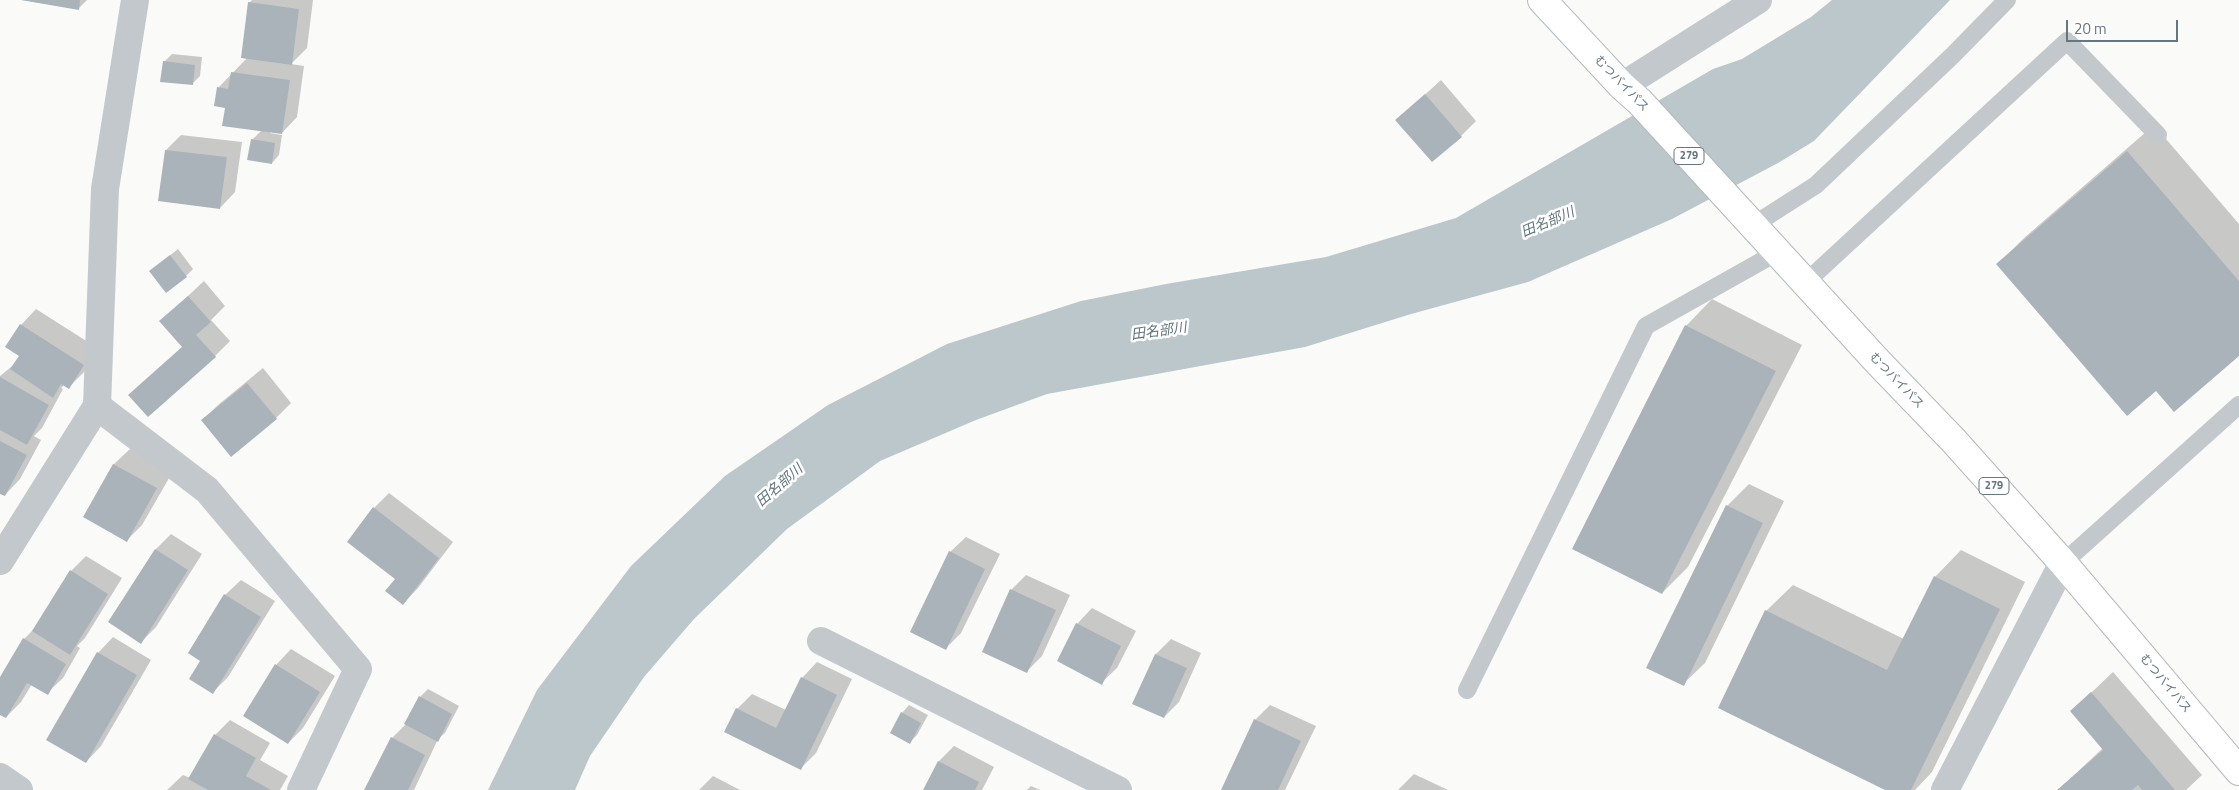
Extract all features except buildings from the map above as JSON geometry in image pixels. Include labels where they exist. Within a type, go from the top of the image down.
[{"type":"highway","name":"むつバイパス","points":[[1542,0],[1631,94],[1776,253],[1954,441],[2063,563],[2239,771]]},
{"type":"street","points":[[0,561],[97,406],[105,189],[135,0]]},
{"type":"street","points":[[1631,94],[1758,0]]},
{"type":"street","points":[[97,406],[207,490],[358,669],[301,790]]},
{"type":"street","points":[[1945,790],[2063,563]]},
{"type":"street","points":[[821,641],[1118,790]]},
{"type":"street","points":[[0,777],[19,790]]},
{"type":"lane","points":[[1745,218],[1816,185],[1952,56],[2007,0]]},
{"type":"lane","points":[[1805,283],[2067,41],[2158,135]]},
{"type":"lane","points":[[1467,690],[1646,326],[1776,253]]},
{"type":"lane","points":[[2063,563],[2239,405]]},
{"type":"water","name":"田名部川","points":[[1832,0],[1950,0],[1814,141],[1778,163],[1672,219],[1528,282],[1411,314],[1305,347],[1047,394],[976,420],[880,461],[787,529],[694,619],[644,677],[590,756],[575,790],[488,790],[537,690],[631,566],[725,476],[828,405],[947,344],[1081,301],[1166,284],[1326,257],[1456,218],[1713,69],[1742,59],[1811,17]]}]
